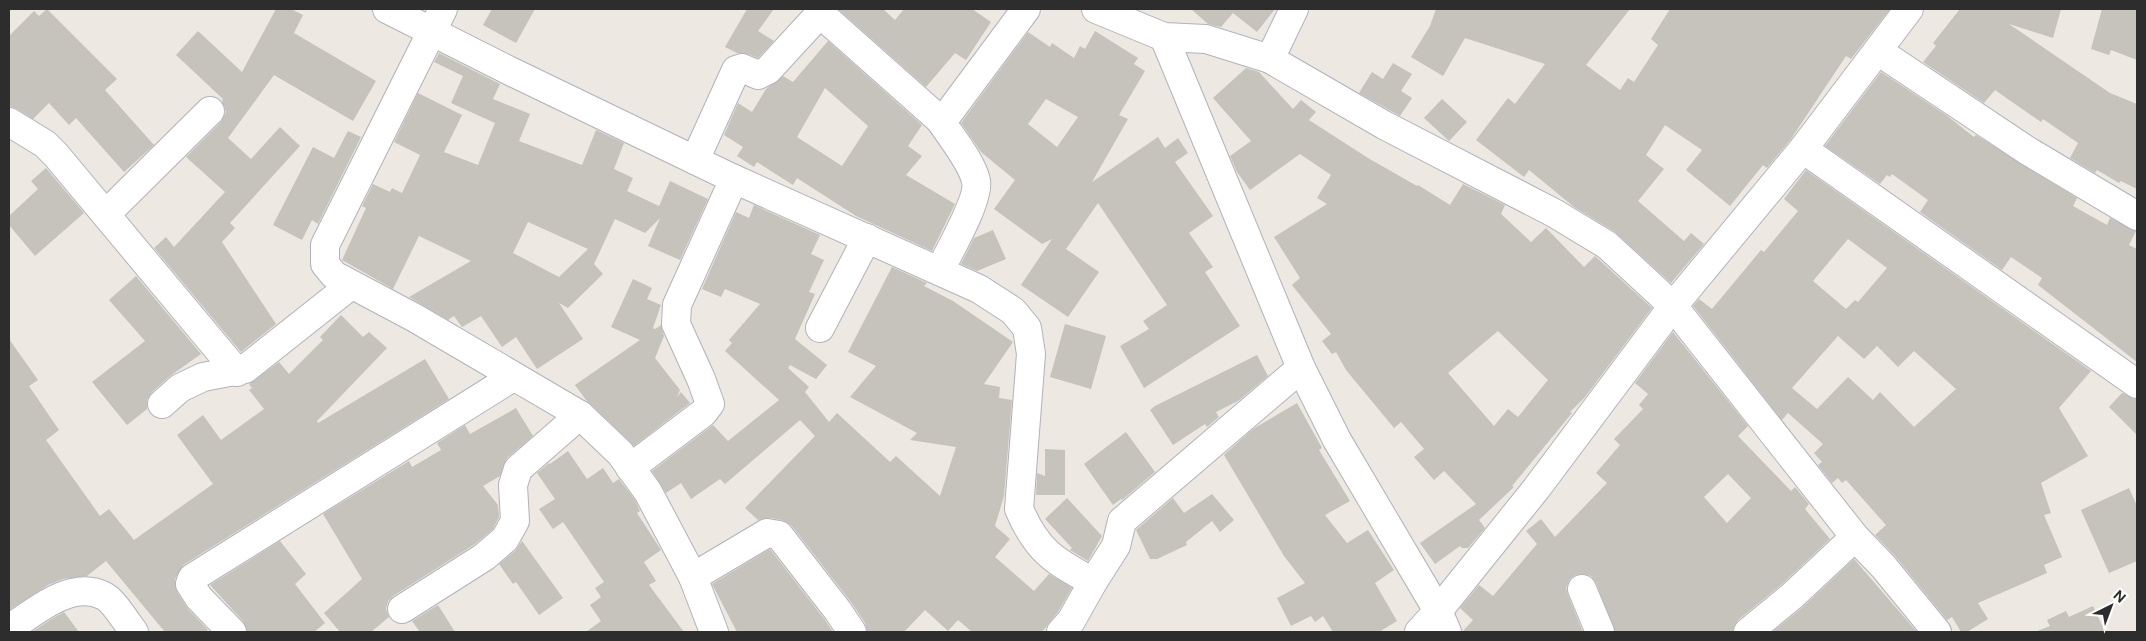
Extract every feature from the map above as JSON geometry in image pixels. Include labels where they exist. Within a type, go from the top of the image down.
[{"type":"street","points":[[387,9],[437,20],[512,72],[734,179],[940,270],[986,293],[1013,311],[1027,328],[1031,354],[1019,509],[1029,533],[1041,548],[1071,571],[1093,582]]},
{"type":"street","points":[[940,120],[948,114],[1026,9]]},
{"type":"street","points":[[1096,9],[1164,37],[1206,39],[1270,59],[1384,124],[1554,213],[1607,245],[1673,306],[1855,536],[1883,566],[1937,632]]},
{"type":"street","points":[[1270,59],[1289,19],[1306,9]]},
{"type":"street","points":[[1418,632],[1443,622],[1536,489],[1673,306],[1803,148],[1909,9]]},
{"type":"street","points":[[695,160],[736,70],[742,68],[758,75],[768,70],[814,20],[824,17],[940,120],[977,181],[975,197],[940,270]]},
{"type":"street","points":[[437,20],[324,245],[325,264],[334,275],[415,318],[580,415],[620,453],[648,492],[693,577],[714,632]]},
{"type":"street","points":[[1164,37],[1301,368],[1337,440],[1443,622]]},
{"type":"street","points":[[1878,51],[2028,151],[2137,216]]},
{"type":"street","points":[[106,214],[210,111]]},
{"type":"street","points":[[9,122],[45,144],[56,154],[237,372]]},
{"type":"street","points":[[1803,148],[2137,384]]},
{"type":"street","points":[[630,468],[710,404],[676,324],[677,306],[734,179]]},
{"type":"street","points":[[820,328],[867,238]]},
{"type":"street","points":[[162,404],[180,388],[203,377],[237,372],[251,365],[351,285]]},
{"type":"street","points":[[1061,632],[1071,621],[1116,546],[1122,521],[1301,368]]},
{"type":"street","points":[[232,632],[199,598],[190,584],[192,578],[513,377]]},
{"type":"street","points":[[402,609],[484,557],[505,539],[515,521],[513,485],[518,469],[580,415]]},
{"type":"street","points":[[693,577],[767,533],[779,535],[852,632]]},
{"type":"street","points":[[1748,632],[1792,596],[1855,536]]},
{"type":"street","points":[[1582,589],[1600,632]]},
{"type":"street","points":[[9,629],[58,598],[77,592],[89,591],[106,596],[134,632]]},
{"type":"building","points":[[47,9],[117,79],[105,90],[154,145],[124,172],[76,118],[69,125],[49,103],[33,119],[9,106],[9,36],[34,11],[39,16]]},
{"type":"building","points":[[276,9],[291,9],[303,15],[294,33],[376,81],[353,121],[274,75],[228,138],[251,159],[280,127],[300,146],[230,223],[235,228],[222,242],[276,324],[241,352],[154,248],[166,237],[174,247],[225,192],[186,157],[221,122],[226,112],[223,99],[176,55],[198,31],[242,72]]},
{"type":"building","points":[[492,9],[535,9],[516,43],[483,25]]},
{"type":"building","points":[[747,9],[774,9],[758,31],[774,41],[758,58],[748,54],[737,53],[725,47]]},
{"type":"building","points":[[838,9],[883,9],[895,20],[904,9],[972,9],[991,22],[966,60],[955,53],[926,87]]},
{"type":"building","points":[[1191,9],[1275,9],[1257,32],[1233,13],[1221,27],[1208,24]]},
{"type":"building","points":[[1436,9],[1630,9],[1586,65],[1620,90],[1628,78],[1634,82],[1658,45],[1651,39],[1670,9],[1890,9],[1851,59],[1846,56],[1791,139],[1767,168],[1763,165],[1730,206],[1686,170],[1702,150],[1665,125],[1646,155],[1664,169],[1638,201],[1684,241],[1691,233],[1704,244],[1671,283],[1615,232],[1574,207],[1529,170],[1524,177],[1476,140],[1508,98],[1515,104],[1545,64],[1465,38],[1443,76],[1411,57],[1430,26]]},
{"type":"building","points":[[1960,9],[2061,9],[2053,38],[2009,24],[2110,93],[2137,104],[2137,189],[2121,181],[2119,183],[2097,170],[2095,173],[2070,158],[2078,143],[2043,119],[2041,122],[1995,90],[1984,103],[1923,62],[1936,46],[1933,43]]},
{"type":"building","points":[[2102,9],[2137,9],[2137,60],[2111,50],[2109,55],[2091,49]]},
{"type":"building","points":[[1095,31],[1138,58],[1134,64],[1145,71],[1119,115],[1128,119],[1092,182],[1158,137],[1165,148],[1178,138],[1188,153],[1175,162],[1213,216],[1189,233],[1213,267],[1205,272],[1240,326],[1144,388],[1120,346],[1149,329],[1143,321],[1167,305],[1098,203],[1066,249],[1099,272],[1068,317],[1021,285],[1052,239],[1042,244],[994,209],[1015,180],[981,152],[961,123],[1028,32],[1050,47],[1052,43],[1074,58],[1080,46],[1085,49]],"holes":[[[1046,99],[1078,117],[1057,147],[1028,124]]]},
{"type":"building","points":[[828,41],[922,125],[908,146],[922,156],[906,175],[955,204],[932,251],[856,216],[797,178],[793,185],[757,162],[754,167],[737,156],[743,147],[724,135],[738,103],[752,112],[766,89],[783,76],[793,82]],"holes":[[[825,88],[868,126],[842,166],[797,137]]]},
{"type":"building","points":[[439,53],[500,84],[493,99],[530,114],[519,141],[582,165],[596,130],[624,143],[614,169],[633,178],[627,191],[659,206],[670,181],[708,199],[680,260],[648,246],[660,218],[645,233],[615,219],[594,264],[603,274],[568,308],[559,303],[583,339],[537,369],[516,337],[502,347],[481,316],[462,327],[454,316],[448,320],[409,297],[471,261],[419,236],[393,289],[342,260],[366,208],[362,206],[373,184],[390,192],[392,188],[402,193],[420,155],[394,142],[418,93],[462,115],[444,152],[478,165],[495,123],[451,103],[463,76],[434,62]],"holes":[[[528,222],[588,249],[559,277],[513,253]]]},
{"type":"building","points":[[1393,63],[1412,74],[1401,91],[1412,98],[1400,116],[1359,93],[1372,72],[1383,79]]},
{"type":"building","points":[[1246,68],[1259,72],[1293,109],[1301,100],[1316,112],[1309,120],[1368,158],[1450,205],[1463,184],[1505,205],[1501,214],[1531,242],[1546,228],[1584,267],[1595,256],[1652,308],[1585,397],[1570,412],[1572,413],[1512,486],[1514,487],[1479,520],[1485,528],[1468,548],[1460,546],[1435,564],[1420,543],[1476,504],[1444,471],[1434,480],[1414,457],[1424,449],[1401,422],[1394,428],[1346,370],[1336,352],[1332,354],[1322,341],[1331,334],[1292,285],[1300,278],[1274,237],[1327,204],[1317,198],[1331,175],[1300,154],[1250,190],[1237,172],[1230,156],[1251,141],[1213,98]],"holes":[[[1498,331],[1548,380],[1518,417],[1508,409],[1494,426],[1448,373]]]},
{"type":"building","points":[[1881,72],[1946,115],[1974,137],[1976,135],[2077,198],[2073,206],[2107,225],[2110,218],[2136,231],[2129,245],[2137,249],[2137,362],[2038,285],[2042,278],[2011,257],[2002,270],[1920,212],[1928,200],[1892,174],[1890,177],[1887,175],[1880,184],[1825,146]]},
{"type":"building","points":[[1442,99],[1467,122],[1449,141],[1424,118]]},
{"type":"building","points":[[348,131],[361,137],[318,224],[312,220],[302,240],[273,225],[313,147],[334,158]]},
{"type":"building","points":[[46,168],[84,213],[35,256],[9,225],[9,216],[38,189],[31,181]]},
{"type":"building","points":[[1806,170],[2091,371],[2059,408],[2088,456],[2041,483],[2051,513],[2044,515],[2062,557],[2044,565],[2047,573],[1978,603],[1988,619],[1967,632],[1961,632],[1952,617],[1947,620],[1895,556],[1875,535],[1886,525],[1846,480],[1842,483],[1838,478],[1832,483],[1818,465],[1822,462],[1814,453],[1823,444],[1788,413],[1782,420],[1693,306],[1699,299],[1712,309],[1761,250],[1764,252],[1798,211],[1784,199]],"holes":[[[1848,239],[1887,268],[1858,302],[1855,300],[1846,309],[1813,281]],[[1838,336],[1864,359],[1877,346],[1898,367],[1914,351],[1956,389],[1914,427],[1880,392],[1873,400],[1848,377],[1817,409],[1792,388]]]},
{"type":"building","points":[[754,205],[820,235],[811,254],[824,260],[809,292],[815,294],[795,339],[827,365],[816,379],[790,365],[788,368],[809,387],[805,392],[829,422],[837,413],[890,462],[896,456],[940,496],[956,447],[910,440],[917,433],[850,397],[876,366],[848,352],[892,267],[927,283],[924,286],[953,301],[1013,342],[984,384],[1000,387],[999,398],[1012,400],[1004,496],[995,526],[1010,539],[995,557],[1034,591],[1049,574],[1072,588],[1058,612],[1042,632],[972,632],[958,620],[948,631],[925,610],[904,632],[867,632],[865,623],[851,602],[791,525],[782,520],[770,518],[758,520],[745,508],[815,436],[800,420],[725,484],[720,479],[691,499],[681,483],[666,493],[652,471],[713,425],[728,441],[779,400],[725,351],[732,343],[729,340],[760,304],[725,289],[721,297],[702,289],[736,212],[749,218]]},
{"type":"building","points":[[993,230],[1006,259],[977,271],[961,264],[974,238]]},
{"type":"building","points":[[136,276],[201,354],[170,376],[152,392],[147,400],[147,409],[127,425],[92,382],[145,341],[109,300]]},
{"type":"building","points":[[633,279],[652,288],[647,299],[661,305],[653,328],[655,329],[661,325],[664,336],[655,358],[680,390],[677,397],[681,392],[690,403],[634,446],[586,400],[575,385],[640,340],[611,327]]},
{"type":"building","points":[[341,315],[363,337],[369,332],[387,348],[317,421],[318,423],[425,359],[449,399],[183,565],[175,579],[177,592],[188,609],[208,630],[205,632],[165,632],[106,561],[87,576],[63,579],[48,585],[9,610],[9,339],[38,380],[29,386],[59,430],[46,440],[100,516],[109,509],[134,540],[213,484],[177,435],[203,415],[221,440],[264,409],[249,390],[252,388],[249,384],[279,362],[289,374],[323,340],[320,337]]},
{"type":"building","points":[[1065,324],[1106,336],[1091,389],[1050,377]]},
{"type":"building","points":[[1673,332],[1748,426],[1738,436],[1791,491],[1795,487],[1809,504],[1805,509],[1830,539],[1782,584],[1738,620],[1733,632],[1615,632],[1596,583],[1591,576],[1583,574],[1576,575],[1570,579],[1566,588],[1583,632],[1462,632],[1473,620],[1460,608],[1479,585],[1493,596],[1537,544],[1526,531],[1541,519],[1555,537],[1607,483],[1596,473],[1620,445],[1614,439],[1643,409],[1639,405],[1648,394],[1635,383]],"holes":[[[1728,474],[1751,498],[1727,523],[1704,497]]]},
{"type":"building","points":[[1257,355],[1268,376],[1238,401],[1216,412],[1219,417],[1207,427],[1205,424],[1173,445],[1150,410]]},
{"type":"building","points":[[2122,393],[2137,399],[2137,435],[2109,407]]},
{"type":"building","points":[[1297,403],[1322,448],[1319,450],[1350,501],[1325,515],[1347,543],[1368,530],[1394,570],[1375,583],[1397,621],[1379,632],[1333,632],[1323,616],[1315,622],[1311,616],[1291,626],[1277,598],[1305,583],[1284,556],[1224,455],[1253,429]]},
{"type":"building","points":[[516,408],[533,436],[507,458],[500,476],[483,486],[498,505],[499,517],[493,529],[475,544],[393,596],[388,601],[386,609],[389,617],[371,632],[340,632],[324,613],[362,579],[323,514],[409,461],[412,467],[441,450],[437,443],[465,425],[470,434]]},
{"type":"building","points":[[1126,432],[1155,472],[1122,500],[1113,505],[1084,464]]},
{"type":"building","points":[[1045,449],[1065,450],[1065,495],[1036,495],[1037,473],[1045,476]]},
{"type":"building","points":[[568,451],[587,479],[603,468],[613,483],[619,479],[635,500],[640,511],[637,513],[661,550],[644,562],[656,581],[649,585],[684,632],[586,632],[601,621],[590,605],[601,597],[595,588],[604,582],[563,522],[553,529],[539,509],[555,499],[537,473]]},
{"type":"building","points":[[2129,488],[2137,506],[2137,561],[2109,573],[2081,510]]},
{"type":"building","points":[[1212,494],[1234,520],[1220,532],[1212,521],[1186,542],[1187,545],[1157,559],[1150,559],[1136,530],[1173,498],[1184,513]]},
{"type":"building","points":[[1067,498],[1102,536],[1088,561],[1070,550],[1072,548],[1045,519]]},
{"type":"building","points":[[280,541],[306,574],[295,584],[325,623],[314,632],[247,632],[243,621],[210,585]]},
{"type":"building","points":[[522,541],[563,598],[539,615],[516,582],[513,584],[499,564],[515,551]]},
{"type":"building","points":[[770,549],[833,632],[737,632],[712,584]]},
{"type":"building","points":[[1854,559],[1917,632],[1772,632],[1803,607]]},
{"type":"building","points":[[438,605],[455,632],[420,632],[412,621]]},
{"type":"building","points":[[2093,606],[2105,632],[2035,632],[2050,626],[2047,620],[2066,611],[2069,617]]},
{"type":"building","points":[[64,612],[79,632],[32,632],[50,620]]}]
